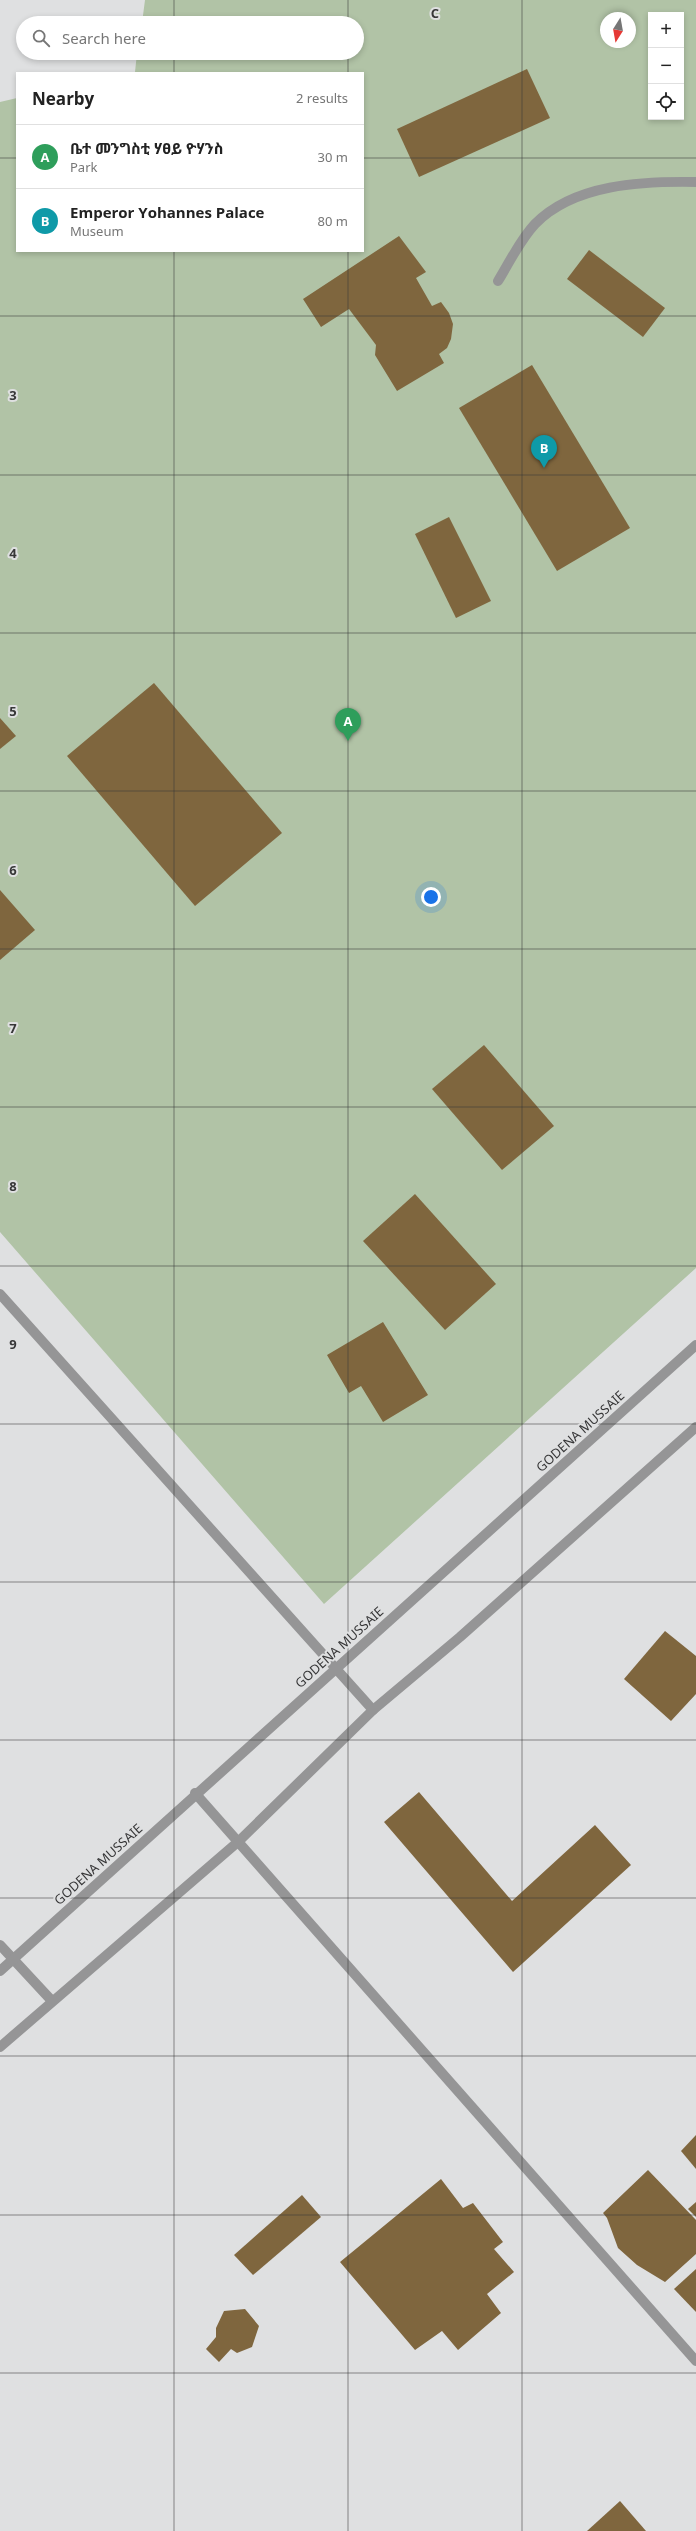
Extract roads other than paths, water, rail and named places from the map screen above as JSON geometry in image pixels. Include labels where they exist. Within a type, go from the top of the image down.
[{"type":"street","points":[[498,281],[533,226],[563,202],[600,191],[625,186],[696,182]]},
{"type":"street","points":[[0,1294],[373,1710]]},
{"type":"street","name":"GODENA MUSSAIE","points":[[0,1971],[195,1793],[696,1345]]},
{"type":"street","points":[[0,2047],[239,1841],[373,1710],[460,1637],[696,1427]]},
{"type":"street","points":[[195,1793],[239,1841],[696,2361]]},
{"type":"street","points":[[0,1944],[52,2001]]},
{"type":"place","name":"Emperor Yohannes Palace","points":[[544,468]]},
{"type":"place","name":"ቤተ መንግስቲ ሃፀይ ዮሃንስ","points":[[348,741]]}]
